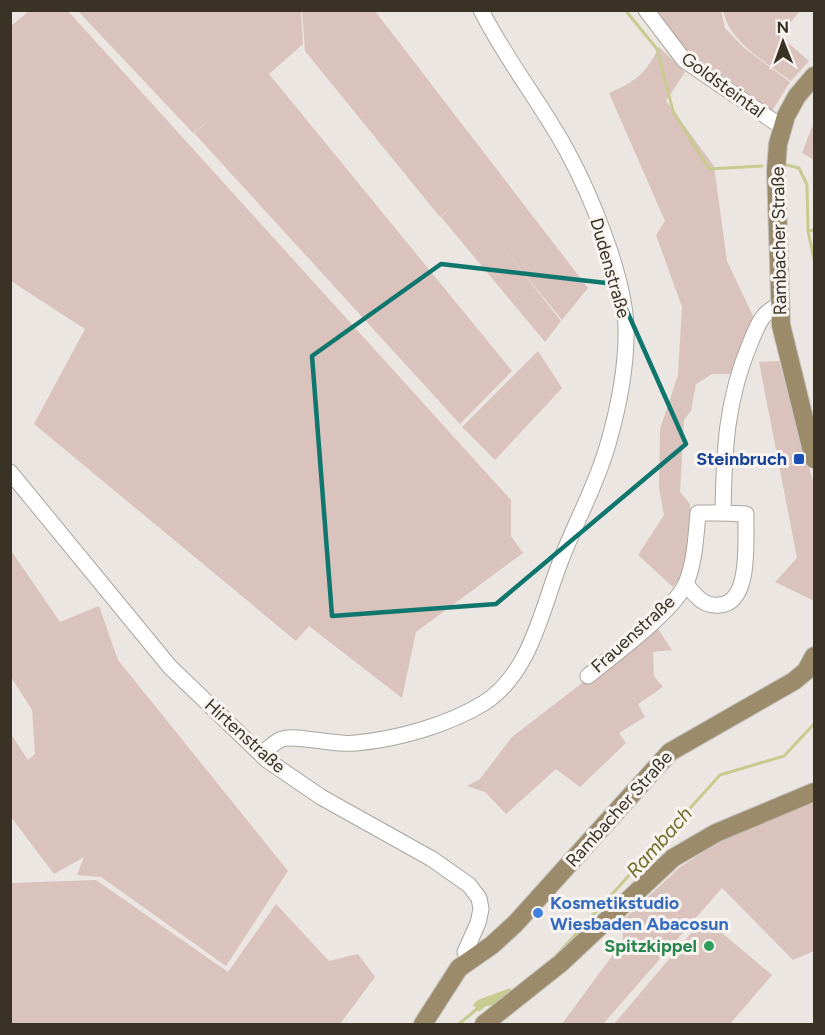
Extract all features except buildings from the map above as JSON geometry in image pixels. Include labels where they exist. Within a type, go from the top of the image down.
[{"type":"main road","name":"Rambacher Straße","points":[[814,76],[792,104],[782,127],[776,170],[778,306],[785,346],[814,459]]},
{"type":"main road","name":"Rambacher Straße","points":[[423,1024],[452,977],[468,961],[492,945],[515,924],[670,752],[794,681],[806,671],[814,657]]},
{"type":"main road","points":[[484,1024],[546,977],[659,870],[686,849],[716,833],[814,792]]},
{"type":"street","name":"Dudenstraße","points":[[262,754],[274,743],[287,738],[331,744],[371,741],[443,722],[486,702],[503,687],[518,666],[532,638],[553,579],[608,446],[626,363],[626,323],[607,243],[567,151],[495,37],[481,10]]},
{"type":"street","name":"Goldsteintal","points":[[646,10],[684,60],[782,127]]},
{"type":"street","points":[[686,584],[701,601],[712,605],[730,602],[742,588],[746,514],[723,513],[723,466],[736,377],[762,317],[778,306]]},
{"type":"street","name":"Hirtenstraße","points":[[10,472],[170,667],[275,766],[321,797],[432,859],[469,885],[479,898],[481,909],[478,923],[465,952],[468,961]]},
{"type":"street","name":"Frauenstraße","points":[[588,675],[636,636],[668,606],[686,584],[698,513],[723,513]]},
{"type":"highlighted area","points":[[441,264],[615,284],[686,444],[496,604],[332,616],[312,356]]},
{"type":"shaded area","points":[[29,11],[68,11],[511,500],[511,536],[523,553],[416,632],[402,698],[309,626],[296,641],[34,424],[85,329],[11,281],[11,26]]},
{"type":"shaded area","points":[[78,11],[301,11],[303,44],[269,74],[512,371],[460,424],[194,133],[212,118],[193,133]]},
{"type":"shaded area","points":[[302,11],[375,11],[588,288],[562,320],[500,244],[561,321],[545,342],[441,217],[452,207],[440,217],[305,51]]},
{"type":"shaded area","points":[[658,11],[721,11],[725,28],[743,47],[790,82],[772,111],[683,48]]},
{"type":"shaded area","points":[[723,11],[800,11],[779,35],[809,61],[791,81],[741,42],[727,23]]},
{"type":"shaded area","points":[[659,47],[685,72],[666,101],[714,166],[727,261],[754,318],[731,374],[712,374],[696,384],[691,411],[684,420],[680,492],[690,504],[689,548],[684,569],[673,587],[638,555],[664,515],[659,488],[660,429],[678,375],[682,307],[656,235],[665,221],[609,93],[640,75]]},
{"type":"shaded area","points":[[814,122],[814,160],[802,153]]},
{"type":"shaded area","points":[[538,351],[562,388],[495,460],[462,427]]},
{"type":"shaded area","points":[[779,361],[814,485],[814,601],[775,582],[797,558],[759,362]]},
{"type":"shaded area","points":[[10,549],[60,622],[99,606],[118,660],[288,871],[226,966],[101,877],[77,875],[84,857],[54,874],[11,817],[11,734],[28,760],[35,754],[32,710],[11,677]]},
{"type":"shaded area","points":[[656,626],[672,650],[653,652],[654,676],[663,687],[638,704],[645,717],[619,733],[626,743],[580,787],[556,769],[506,814],[485,792],[467,786],[480,779],[512,737]]},
{"type":"shaded area","points":[[814,800],[814,951],[793,960],[722,888],[603,1024],[562,1024],[623,941],[623,920],[679,868],[724,838]]},
{"type":"shaded area","points":[[96,880],[228,972],[276,904],[329,961],[358,954],[375,977],[340,1024],[11,1024],[11,883]]},
{"type":"shaded area","name":"Spitzkippel","points":[[704,918],[772,975],[730,1024],[614,1024]]},
{"type":"shaded area","points":[[510,988],[513,996],[500,1005],[486,1006],[479,1012],[473,1005],[478,1000]]},
{"type":"waterway","points":[[626,11],[657,49],[673,111],[709,169],[762,166]]},
{"type":"waterway","points":[[787,165],[799,168],[807,185],[808,231],[814,259]]},
{"type":"waterway","name":"Rambach","points":[[808,231],[814,230]]},
{"type":"waterway","name":"Rambach","points":[[556,956],[720,775],[784,756],[814,724]]},
{"type":"waterway","name":"Rambach","points":[[459,1024],[478,1008]]},
{"type":"place","name":"Steinbruch","points":[[799,459]]},
{"type":"place","name":"Kosmetikstudio Wiesbaden Abacosun","points":[[538,913]]},
{"type":"place","name":"Spitzkippel","points":[[709,946]]}]
